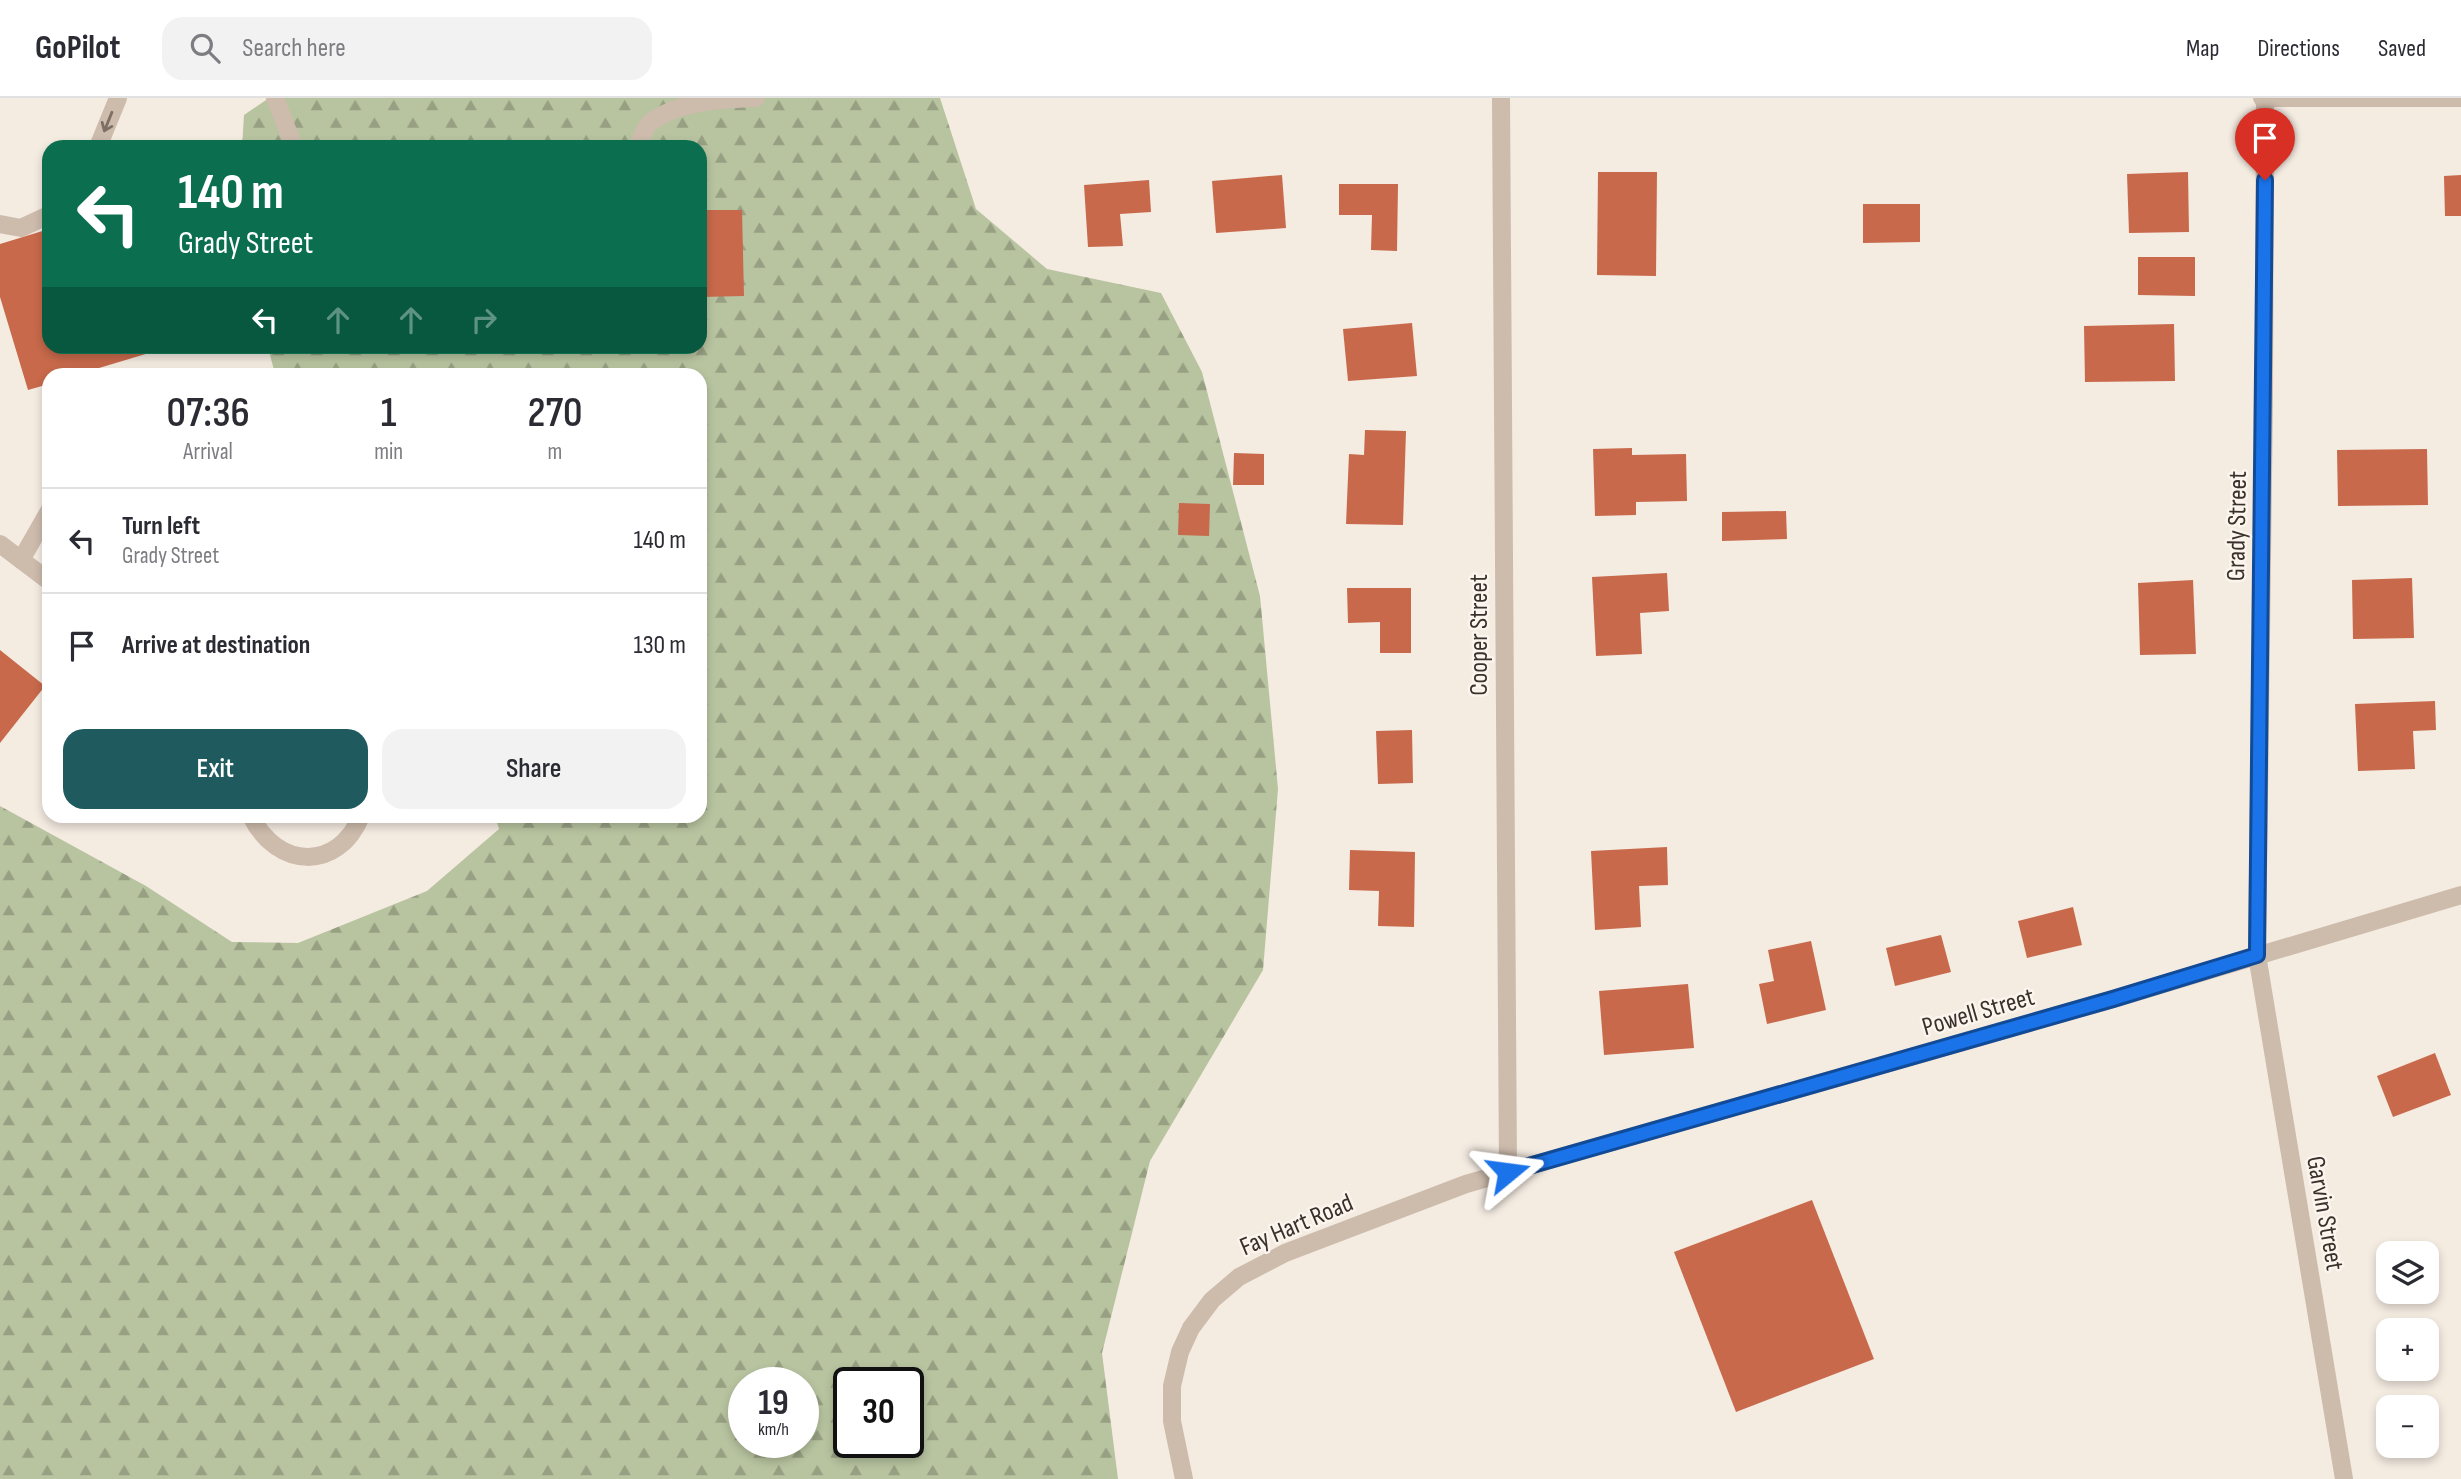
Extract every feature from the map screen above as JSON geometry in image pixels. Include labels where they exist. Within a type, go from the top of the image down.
[{"type":"street","points":[[102,140],[118,98]]},
{"type":"street","points":[[275,98],[291,140]]},
{"type":"street","points":[[641,140],[649,124],[673,111],[715,99],[757,98]]},
{"type":"street","name":"Cooper Street","points":[[1502,98],[1508,1172]]},
{"type":"street","points":[[2264,98],[2461,98]]},
{"type":"street","name":"Grady Street","points":[[2257,955],[2264,397],[2264,98]]},
{"type":"street","points":[[0,224],[22,228],[42,218]]},
{"type":"street","points":[[21,560],[42,523]]},
{"type":"street","points":[[0,544],[42,575]]},
{"type":"street","points":[[255,823],[271,844],[288,853],[305,857],[323,854],[340,846],[353,833],[358,823]]},
{"type":"street","name":"Powell Street","points":[[1508,1172],[2113,999],[2461,895]]},
{"type":"street","name":"Garvin Street","points":[[2257,955],[2344,1479]]},
{"type":"street","name":"Fay Hart Road","points":[[1184,1479],[1172,1421],[1172,1386],[1180,1352],[1191,1328],[1212,1300],[1239,1277],[1285,1253],[1465,1184],[1508,1172]]},
{"type":"green space","points":[[269,98],[940,98],[976,209],[1047,269],[1161,293],[1202,372],[1260,596],[1278,789],[1263,970],[1150,1161],[1102,1353],[1118,1479],[0,1479],[0,806],[146,886],[232,942],[298,943],[427,891],[499,829],[497,823],[707,823],[707,368],[273,368],[270,354],[707,354],[707,140],[242,140],[244,115]]},
{"type":"building","points":[[1598,172],[1657,172],[1656,276],[1597,275]]},
{"type":"building","points":[[2188,172],[2189,232],[2129,233],[2127,174]]},
{"type":"building","points":[[1282,175],[1286,228],[1216,233],[1212,181]]},
{"type":"building","points":[[2461,175],[2461,216],[2445,216],[2444,176]]},
{"type":"building","points":[[1149,180],[1151,212],[1120,214],[1123,246],[1088,247],[1084,185]]},
{"type":"building","points":[[1339,184],[1398,184],[1397,251],[1371,250],[1372,215],[1339,215]]},
{"type":"building","points":[[1863,204],[1920,204],[1920,242],[1863,243]]},
{"type":"building","points":[[707,210],[742,210],[744,296],[707,297]]},
{"type":"building","points":[[42,231],[42,354],[146,354],[99,368],[42,368],[42,386],[28,390],[0,297],[0,244]]},
{"type":"building","points":[[2138,257],[2195,257],[2195,296],[2138,295]]},
{"type":"building","points":[[1412,323],[1417,376],[1348,381],[1343,329]]},
{"type":"building","points":[[2174,324],[2175,381],[2085,382],[2084,326]]},
{"type":"building","points":[[1365,430],[1406,431],[1403,525],[1346,524],[1349,454],[1364,455]]},
{"type":"building","points":[[1632,448],[1632,455],[1686,454],[1687,501],[1636,502],[1636,515],[1595,516],[1593,449]]},
{"type":"building","points":[[2427,449],[2428,505],[2338,506],[2337,450]]},
{"type":"building","points":[[1234,453],[1264,454],[1264,485],[1233,485]]},
{"type":"building","points":[[1179,503],[1210,504],[1209,536],[1178,535]]},
{"type":"building","points":[[1786,511],[1787,539],[1722,541],[1722,512]]},
{"type":"building","points":[[1667,573],[1669,611],[1640,613],[1642,654],[1596,656],[1592,577]]},
{"type":"building","points":[[2412,578],[2414,638],[2353,639],[2352,580]]},
{"type":"building","points":[[2193,580],[2196,654],[2140,655],[2138,583]]},
{"type":"building","points":[[1347,588],[1411,588],[1411,653],[1380,653],[1380,622],[1348,623]]},
{"type":"building","points":[[0,650],[42,684],[42,690],[0,743]]},
{"type":"building","points":[[2435,701],[2436,730],[2413,731],[2415,769],[2358,771],[2355,704]]},
{"type":"building","points":[[1412,730],[1413,783],[1378,784],[1376,731]]},
{"type":"building","points":[[1667,847],[1668,885],[1639,886],[1641,927],[1595,930],[1591,851]]},
{"type":"building","points":[[1350,850],[1415,852],[1414,927],[1378,926],[1379,891],[1349,890]]},
{"type":"building","points":[[2073,907],[2082,945],[2027,958],[2018,921]]},
{"type":"building","points":[[1941,935],[1951,972],[1895,986],[1886,948]]},
{"type":"building","points":[[1811,941],[1826,1010],[1767,1024],[1759,984],[1774,981],[1768,950]]},
{"type":"building","points":[[1688,984],[1694,1048],[1604,1055],[1599,991]]},
{"type":"building","points":[[2435,1053],[2451,1095],[2393,1117],[2377,1076]]},
{"type":"building","points":[[1812,1200],[1874,1359],[1736,1412],[1674,1252]]},
{"type":"route","points":[[1508,1172],[2113,999],[2257,955],[2265,180]]}]
